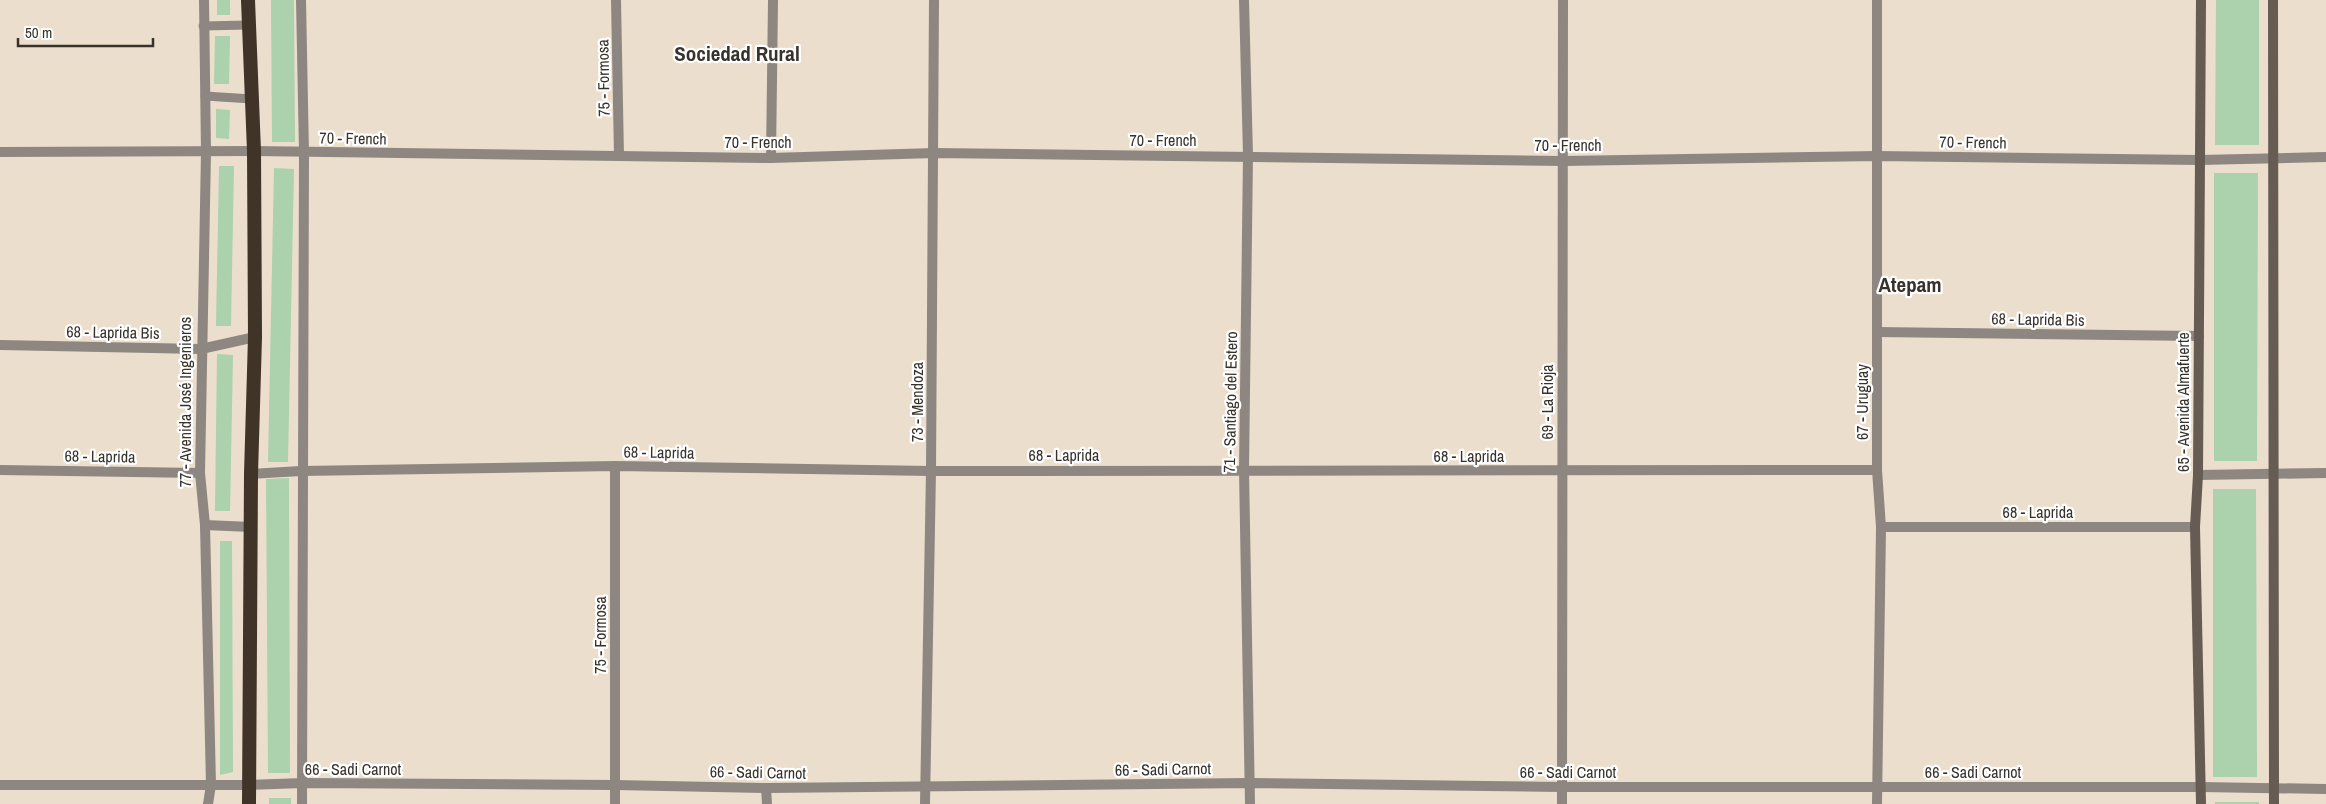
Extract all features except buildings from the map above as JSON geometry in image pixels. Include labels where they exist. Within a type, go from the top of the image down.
[{"type":"highway","points":[[248,0],[254,151],[255,337],[251,527],[249,804]]},
{"type":"main road","name":"65 - Avenida Almafuerte","points":[[2201,0],[2198,476],[2195,527],[2201,804]]},
{"type":"main road","points":[[2273,0],[2274,804]]},
{"type":"street","name":"77 - Avenida José Ingenieros","points":[[204,0],[206,152],[200,473],[205,524],[211,785],[208,804]]},
{"type":"street","points":[[301,0],[304,153],[301,471],[302,804]]},
{"type":"street","name":"75 - Formosa","points":[[616,0],[619,156]]},
{"type":"street","points":[[771,158],[773,0]]},
{"type":"street","name":"73 - Mendoza","points":[[925,804],[931,471],[934,0]]},
{"type":"street","name":"71 - Santiago del Estero","points":[[1244,0],[1248,155],[1244,470],[1250,804]]},
{"type":"street","name":"69 - La Rioja","points":[[1562,804],[1563,0]]},
{"type":"street","name":"67 - Uruguay","points":[[1877,0],[1877,470],[1881,528],[1877,804]]},
{"type":"street","name":"70 - French","points":[[0,152],[254,151],[771,158],[934,153],[1248,155],[1563,161],[1877,156],[2200,160],[2326,157]]},
{"type":"street","name":"68 - Laprida Bis","points":[[1877,332],[2199,336]]},
{"type":"street","name":"68 - Laprida Bis","points":[[0,345],[201,349],[255,337]]},
{"type":"street","name":"75 - Formosa","points":[[615,466],[615,804]]},
{"type":"street","name":"68 - Laprida","points":[[252,474],[301,471],[615,466],[931,471],[1562,472],[1877,470]]},
{"type":"street","name":"68 - Laprida","points":[[0,470],[200,473]]},
{"type":"street","points":[[2198,476],[2326,473]]},
{"type":"street","points":[[205,524],[251,527]]},
{"type":"street","name":"68 - Laprida","points":[[1881,528],[2195,527]]},
{"type":"street","name":"66 - Sadi Carnot","points":[[0,785],[249,785],[302,783],[766,788],[1249,783],[1562,788],[2201,787],[2326,789]]},
{"type":"street","points":[[766,788],[767,804]]},
{"type":"lane","points":[[203,26],[248,25]]},
{"type":"lane","points":[[205,96],[252,99]]},
{"type":"green space","points":[[217,0],[230,0],[230,15],[217,15]]},
{"type":"green space","points":[[271,0],[294,0],[295,142],[272,142]]},
{"type":"green space","points":[[2216,0],[2259,0],[2259,145],[2215,145]]},
{"type":"green space","points":[[215,36],[230,36],[229,84],[214,84]]},
{"type":"green space","points":[[216,109],[230,110],[229,139],[216,138]]},
{"type":"green space","points":[[219,166],[234,166],[231,326],[216,326]]},
{"type":"green space","points":[[274,168],[294,169],[288,462],[268,462]]},
{"type":"green space","points":[[2214,173],[2258,173],[2257,461],[2214,461]]},
{"type":"green space","points":[[217,354],[233,355],[230,511],[215,511]]},
{"type":"green space","points":[[289,478],[290,773],[268,773],[266,479]]},
{"type":"green space","points":[[2213,489],[2256,489],[2257,777],[2213,777]]},
{"type":"green space","points":[[220,541],[232,541],[233,772],[220,775]]},
{"type":"green space","points":[[269,798],[291,798],[291,804],[269,804]]},
{"type":"green space","points":[[2215,802],[2259,802],[2259,804],[2215,804]]},
{"type":"district","name":"Sociedad Rural","points":[[737,53]]},
{"type":"district","name":"Atepam","points":[[1910,284]]}]
